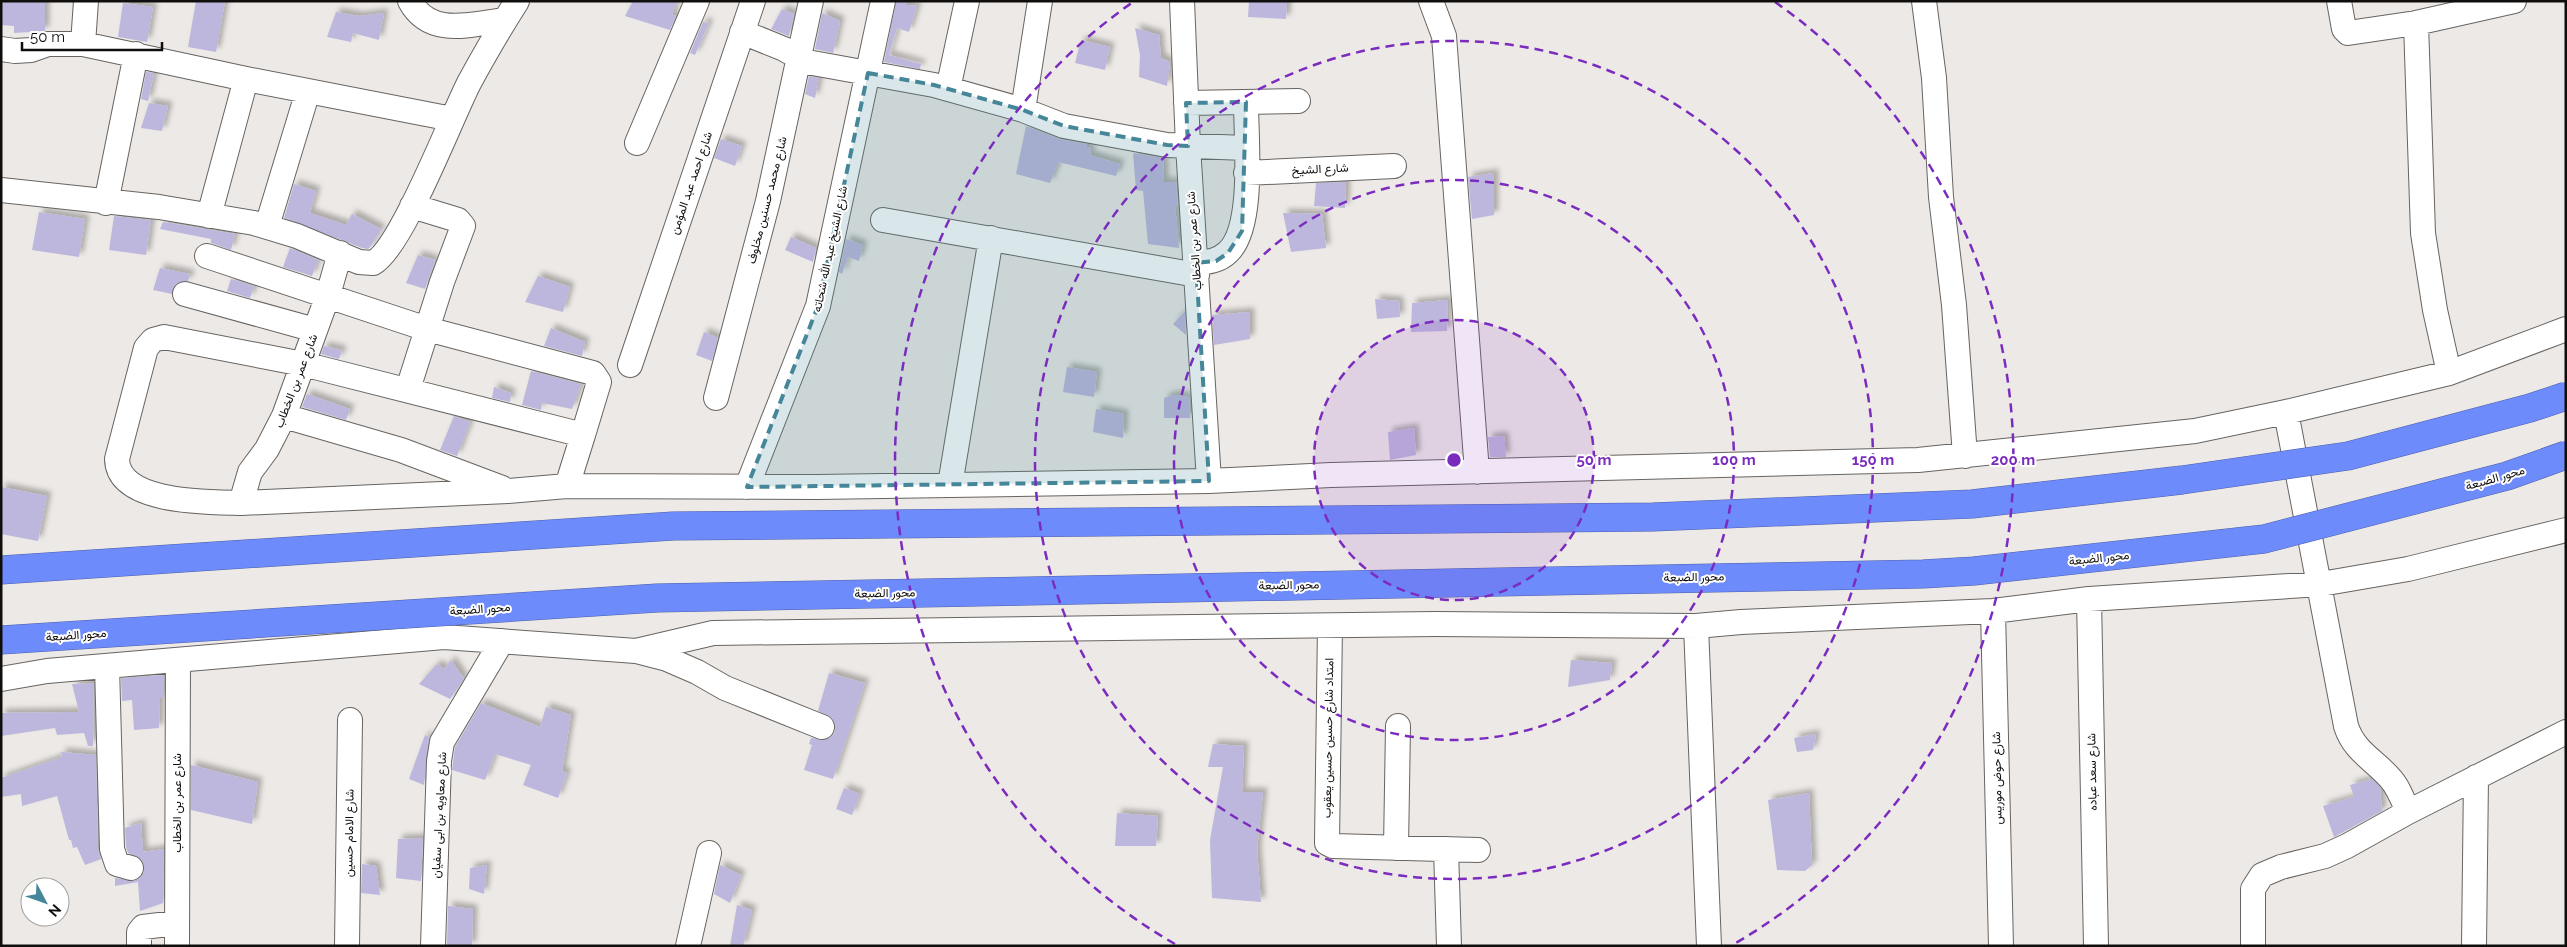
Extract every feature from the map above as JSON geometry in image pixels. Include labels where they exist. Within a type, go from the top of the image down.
[{"type":"highway","points":[[1,570],[673,526],[1653,517],[1972,504],[2182,480],[2348,456],[2530,408],[2566,396]]},
{"type":"highway","name":"محور الضبعة","points":[[1,640],[658,598],[1922,574],[1974,571],[2264,539],[2507,476],[2566,455]]},
{"type":"street","points":[[83,44],[86,1]]},
{"type":"street","points":[[410,1],[421,17],[436,25],[454,26],[511,11]]},
{"type":"street","points":[[637,143],[697,1]]},
{"type":"street","name":"شارع احمد عبد المؤمن","points":[[630,365],[753,1]]},
{"type":"street","name":"شارع محمد حسنين مخلوف","points":[[716,398],[768,201],[811,1]]},
{"type":"street","name":"شارع الشيخ عبد الله شحاته","points":[[746,487],[818,306],[883,1]]},
{"type":"street","points":[[948,89],[967,1]]},
{"type":"street","points":[[1023,110],[1040,1]]},
{"type":"street","name":"شارع عمر بن الخطاب","points":[[1182,1],[1188,146],[1210,481]]},
{"type":"street","points":[[1431,1],[1444,36],[1477,472]]},
{"type":"street","points":[[1924,1],[1934,78],[1941,197],[1954,306],[1965,456]]},
{"type":"street","points":[[2339,1],[2344,30],[2348,33],[2416,23],[2514,1]]},
{"type":"street","points":[[1,190],[159,207],[267,226],[366,264],[380,260],[412,206],[452,118],[511,11]]},
{"type":"street","points":[[2416,23],[2424,233],[2435,310],[2449,373]]},
{"type":"street","points":[[742,32],[784,48],[799,58],[816,64],[948,89],[1023,110],[1064,126],[1144,142],[1246,148]]},
{"type":"street","points":[[1,49],[15,51],[31,50],[48,44],[83,44],[246,79],[452,118]]},
{"type":"street","points":[[106,202],[136,54]]},
{"type":"street","points":[[209,216],[246,79]]},
{"type":"street","points":[[267,226],[308,91]]},
{"type":"street","points":[[1186,103],[1298,101]]},
{"type":"street","points":[[884,220],[1196,269],[1216,261],[1228,253],[1242,231],[1246,173],[1246,102]]},
{"type":"street","name":"شارع الشيخ","points":[[1246,173],[1394,166]]},
{"type":"street","points":[[408,389],[463,223],[412,206]]},
{"type":"street","points":[[950,485],[991,238]]},
{"type":"street","name":"شارع عمر بن الخطاب","points":[[241,503],[250,472],[267,449],[284,416],[328,295],[340,253]]},
{"type":"street","points":[[208,256],[427,329],[596,375],[599,382],[567,486]]},
{"type":"street","points":[[185,294],[315,330]]},
{"type":"street","points":[[583,435],[408,389],[303,364],[164,337],[153,340],[146,348],[117,459],[117,468],[121,474],[138,488],[157,494],[197,501],[241,503],[508,491],[567,486],[746,487],[1210,481],[1331,475],[1918,460],[2195,431],[2286,412],[2449,373],[2566,329]]},
{"type":"street","points":[[2286,412],[2350,740],[2359,751],[2389,777],[2408,812]]},
{"type":"street","points":[[284,416],[401,450],[508,491]]},
{"type":"street","points":[[636,651],[713,633],[1436,624],[1696,626],[1741,622],[1993,611],[2088,599],[2320,584],[2408,569],[2566,530]]},
{"type":"street","name":"شارع سعد عباده","points":[[2088,599],[2096,946]]},
{"type":"street","name":"شارع حوض موريس","points":[[1993,611],[2001,946]]},
{"type":"street","name":"امتداد شارع حسين حسين يعقوب","points":[[1330,626],[1326,840],[1333,846],[1396,848]]},
{"type":"street","points":[[1696,626],[1709,946]]},
{"type":"street","points":[[1,679],[47,671],[444,637],[636,651],[675,662],[725,688],[822,727]]},
{"type":"street","name":"شارع معاويه بن ابى سفيان","points":[[433,946],[438,760],[442,742],[502,641]]},
{"type":"street","name":"شارع عمر بن الخطاب","points":[[176,934],[178,660]]},
{"type":"street","points":[[107,666],[112,849],[117,864],[131,868]]},
{"type":"street","name":"شارع الامام حسين","points":[[347,946],[350,720]]},
{"type":"street","points":[[1398,726],[1396,848],[1478,850]]},
{"type":"street","points":[[2253,946],[2253,897],[2257,880],[2262,875],[2347,846],[2408,812],[2566,732]]},
{"type":"street","points":[[2474,946],[2476,777]]},
{"type":"street","points":[[1446,849],[1449,946]]},
{"type":"street","points":[[688,946],[709,853]]},
{"type":"street","points":[[139,946],[139,932],[143,927],[176,934]]},
{"type":"highlighted area","points":[[868,73],[934,85],[1023,110],[1064,126],[1167,145],[1188,146],[1186,103],[1246,102],[1242,231],[1228,253],[1216,261],[1196,263],[1209,481],[747,487],[818,306]]},
{"type":"building","points":[[1,1],[45,1],[45,31],[14,33],[14,26],[1,25]]},
{"type":"building","points":[[196,1],[225,1],[216,52],[188,47]]},
{"type":"building","points":[[633,1],[677,1],[672,15],[676,16],[670,30],[625,16]]},
{"type":"building","points":[[896,1],[906,1],[907,5],[917,6],[909,32],[897,28],[889,55],[921,64],[920,69],[884,62]]},
{"type":"building","points":[[1249,1],[1287,1],[1286,19],[1248,17]]},
{"type":"building","points":[[123,3],[153,7],[147,42],[118,37]]},
{"type":"building","points":[[782,9],[794,14],[789,36],[771,29]]},
{"type":"building","points":[[336,12],[359,16],[384,13],[379,40],[353,33],[351,42],[327,37]]},
{"type":"building","points":[[822,13],[840,21],[833,53],[815,49]]},
{"type":"building","points":[[703,22],[709,23],[695,55],[690,53]]},
{"type":"building","points":[[1135,28],[1159,35],[1161,58],[1170,62],[1167,86],[1139,77],[1140,55]]},
{"type":"building","points":[[1081,40],[1110,47],[1105,70],[1075,63]]},
{"type":"building","points":[[146,72],[154,73],[148,101],[141,99]]},
{"type":"building","points":[[809,76],[819,78],[815,98],[805,94]]},
{"type":"building","points":[[149,103],[168,106],[162,131],[141,128]]},
{"type":"building","points":[[1026,126],[1059,139],[1087,144],[1087,147],[1091,148],[1090,155],[1120,164],[1116,176],[1058,162],[1050,183],[1016,174]]},
{"type":"building","points":[[721,139],[742,146],[735,166],[714,158]]},
{"type":"building","points":[[1133,153],[1163,158],[1164,182],[1176,182],[1178,206],[1175,205],[1179,248],[1148,244],[1143,191],[1136,190]]},
{"type":"building","points":[[1494,173],[1494,215],[1472,219],[1468,177]]},
{"type":"building","points":[[1346,182],[1345,208],[1314,206],[1316,183]]},
{"type":"building","points":[[294,184],[316,191],[310,213],[346,225],[352,214],[381,229],[371,246],[368,249],[362,248],[284,218]]},
{"type":"building","points":[[39,212],[85,219],[79,257],[32,250]]},
{"type":"building","points":[[1283,213],[1322,214],[1326,248],[1291,252]]},
{"type":"building","points":[[114,216],[151,220],[146,255],[109,250]]},
{"type":"building","points":[[163,222],[235,234],[231,250],[211,243],[211,239],[160,229]]},
{"type":"building","points":[[791,237],[816,248],[813,262],[785,250]]},
{"type":"building","points":[[846,239],[863,245],[859,261],[848,257],[842,274],[839,272]]},
{"type":"building","points":[[290,248],[318,260],[312,276],[283,267]]},
{"type":"building","points":[[418,255],[435,260],[425,289],[406,283]]},
{"type":"building","points":[[160,268],[190,274],[188,281],[176,284],[172,294],[153,290]]},
{"type":"building","points":[[538,276],[570,287],[563,312],[525,302]]},
{"type":"building","points":[[231,279],[254,286],[250,298],[227,291]]},
{"type":"building","points":[[1375,299],[1399,301],[1400,317],[1377,319]]},
{"type":"building","points":[[1448,300],[1447,331],[1411,332],[1412,303]]},
{"type":"building","points":[[1185,311],[1186,335],[1173,324]]},
{"type":"building","points":[[1250,312],[1250,339],[1214,345],[1212,315]]},
{"type":"building","points":[[551,328],[585,342],[582,356],[544,346]]},
{"type":"building","points":[[704,332],[718,338],[712,361],[696,355]]},
{"type":"building","points":[[324,346],[342,350],[339,359],[321,354]]},
{"type":"building","points":[[1067,367],[1097,372],[1094,397],[1063,392]]},
{"type":"building","points":[[531,371],[581,384],[572,409],[542,403],[541,410],[522,405]]},
{"type":"building","points":[[494,387],[511,393],[510,402],[492,398]]},
{"type":"building","points":[[307,394],[350,409],[346,420],[302,407]]},
{"type":"building","points":[[1173,395],[1189,397],[1190,418],[1164,418],[1164,398]]},
{"type":"building","points":[[1096,409],[1124,414],[1123,438],[1093,432]]},
{"type":"building","points":[[454,416],[470,422],[457,456],[440,450]]},
{"type":"building","points":[[1414,428],[1416,455],[1390,460],[1388,432]]},
{"type":"building","points":[[1504,436],[1506,457],[1490,457],[1488,437]]},
{"type":"building","points":[[1,487],[47,496],[38,541],[1,534]]},
{"type":"building","points":[[451,660],[464,679],[450,699],[419,684],[437,664],[444,669]]},
{"type":"building","points":[[1571,660],[1612,663],[1610,680],[1568,687]]},
{"type":"building","points":[[829,673],[865,683],[833,779],[804,770],[812,745],[809,744],[811,738],[824,740],[831,737],[835,732],[832,718],[818,711]]},
{"type":"building","points":[[164,675],[164,698],[160,698],[159,728],[134,730],[132,700],[122,701],[121,678]]},
{"type":"building","points":[[94,683],[93,746],[88,746],[84,733],[57,735],[55,728],[1,736],[1,713],[79,712],[72,684]]},
{"type":"building","points":[[481,703],[540,727],[546,707],[571,715],[562,771],[567,773],[558,798],[523,785],[531,765],[495,754],[485,780],[452,770],[455,747]]},
{"type":"building","points":[[1816,734],[1813,750],[1797,752],[1794,738]]},
{"type":"building","points":[[425,735],[429,737],[424,785],[409,779]]},
{"type":"building","points":[[1213,744],[1244,746],[1242,792],[1263,792],[1257,849],[1261,902],[1212,898],[1210,840],[1223,767],[1208,767]]},
{"type":"building","points":[[61,752],[96,755],[98,849],[101,859],[85,865],[77,847],[73,848],[71,840],[69,840],[57,796],[22,806],[21,794],[1,797],[1,778],[62,757]]},
{"type":"building","points":[[191,765],[258,782],[252,824],[191,810]]},
{"type":"building","points":[[2372,779],[2380,787],[2382,811],[2334,837],[2323,806],[2354,797],[2350,785]]},
{"type":"building","points":[[844,788],[860,794],[852,815],[836,809]]},
{"type":"building","points":[[1809,793],[1812,865],[1805,871],[1777,870],[1768,800]]},
{"type":"building","points":[[1117,813],[1158,816],[1156,846],[1115,846]]},
{"type":"building","points":[[141,823],[143,852],[164,849],[163,903],[140,911],[138,882],[115,886],[115,878],[134,881],[140,878],[144,872],[144,865],[141,859],[128,853],[126,847],[125,828]]},
{"type":"building","points":[[423,838],[421,881],[396,878],[398,839]]},
{"type":"building","points":[[362,864],[376,866],[380,895],[361,893]]},
{"type":"building","points":[[487,865],[484,894],[469,889],[470,868]]},
{"type":"building","points":[[720,865],[741,875],[730,903],[714,894]]},
{"type":"building","points":[[737,905],[752,910],[743,946],[730,946]]},
{"type":"building","points":[[448,906],[473,909],[472,946],[447,946]]}]
